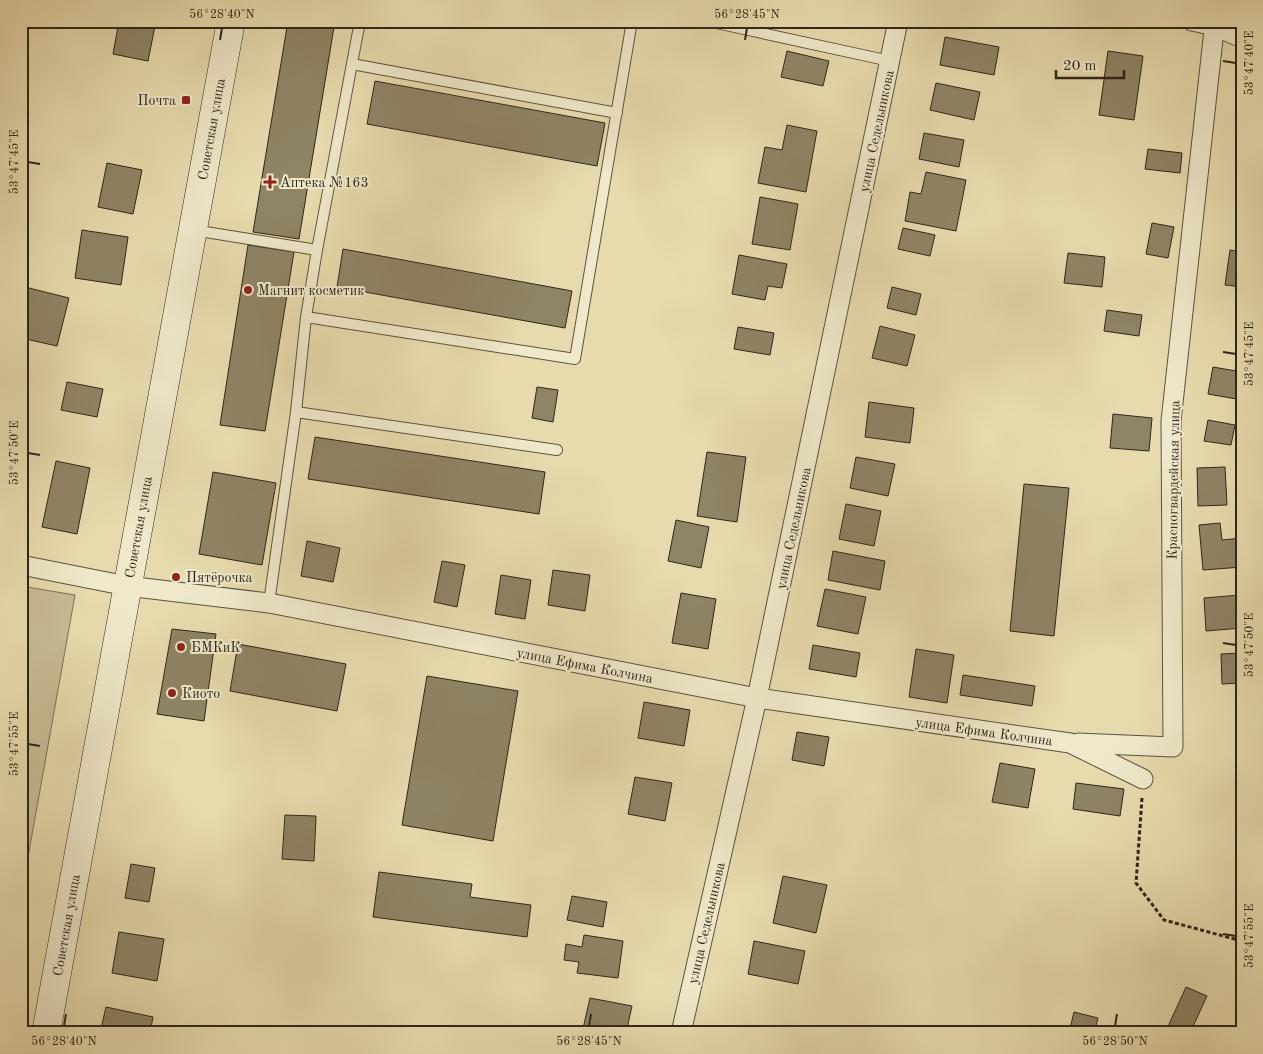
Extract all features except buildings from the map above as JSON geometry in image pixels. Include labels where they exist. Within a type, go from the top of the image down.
[{"type":"main road","name":"Советская улица","points":[[46,1033],[230,21]]},
{"type":"street","name":"улица Седельникова","points":[[681,1033],[757,698],[898,21]]},
{"type":"street","points":[[1192,21],[1215,24],[1242,38]]},
{"type":"street","name":"Красногвардейская улица","points":[[1070,743],[1173,747],[1171,421],[1215,24]]},
{"type":"street","name":"улица Ефима Колчина","points":[[21,565],[127,586],[269,603],[757,698],[1070,743],[1143,779]]},
{"type":"lane","points":[[269,603],[296,412],[306,317],[360,21]]},
{"type":"lane","points":[[306,317],[575,359],[632,21]]},
{"type":"lane","points":[[707,21],[890,62]]},
{"type":"lane","points":[[352,64],[617,113]]},
{"type":"lane","points":[[192,230],[317,250]]},
{"type":"lane","points":[[296,412],[557,450]]},
{"type":"path","points":[[1143,779],[1136,883],[1164,920],[1242,941]]},
{"type":"shaded area","points":[[21,586],[75,595],[21,896]]},
{"type":"place","name":"Почта","points":[[186,100]]},
{"type":"place","name":"Аптека №163","points":[[270,182]]},
{"type":"place","name":"Магнит косметик","points":[[248,290]]},
{"type":"place","name":"Пятёрочка","points":[[176,577]]},
{"type":"place","name":"БМКиК","points":[[181,647]]},
{"type":"place","name":"Киото","points":[[172,693]]}]
